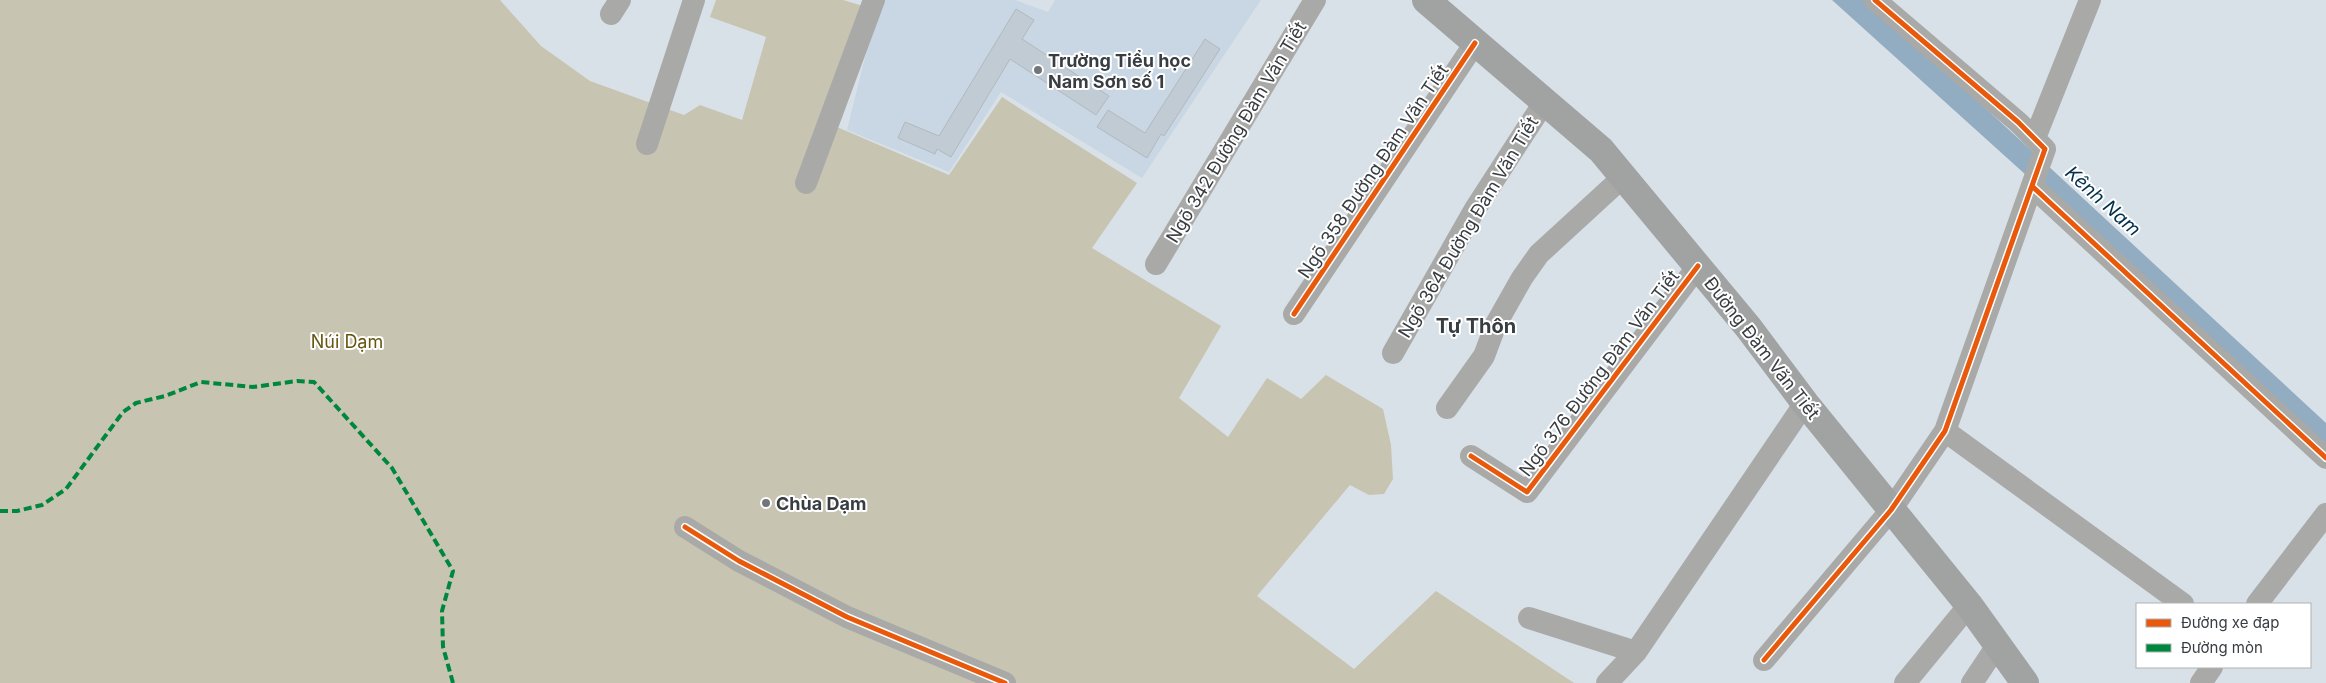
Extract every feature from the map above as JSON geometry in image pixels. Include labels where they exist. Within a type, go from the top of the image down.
[{"type":"main road","name":"Đường Đàm Văn Tiết","points":[[1426,0],[1601,150],[1698,266],[1891,510],[1969,605],[2025,683]]},
{"type":"street","points":[[648,144],[694,0]]},
{"type":"street","points":[[806,182],[874,0]]},
{"type":"street","name":"Ngõ 342 Đường Đàm Văn Tiết","points":[[1156,264],[1315,0]]},
{"type":"street","points":[[1875,0],[2040,143]]},
{"type":"street","points":[[1764,660],[1891,510],[1946,431],[2032,186],[2040,143],[2090,0]]},
{"type":"street","name":"Ngõ 358 Đường Đàm Văn Tiết","points":[[1294,314],[1475,43]]},
{"type":"street","name":"Ngõ 364 Đường Đàm Văn Tiết","points":[[1393,353],[1475,210],[1545,101]]},
{"type":"street","points":[[1447,408],[1484,356],[1496,324],[1522,278],[1539,254],[1623,176]]},
{"type":"street","points":[[2032,186],[2326,458]]},
{"type":"street","name":"Ngõ 376 Đường Đàm Văn Tiết","points":[[1471,456],[1527,492],[1698,266]]},
{"type":"street","points":[[1608,683],[1636,652],[1806,403]]},
{"type":"street","points":[[1946,431],[2182,603]]},
{"type":"street","points":[[2258,603],[2326,514]]},
{"type":"street","points":[[685,527],[739,561],[847,617],[1006,683]]},
{"type":"street","points":[[1905,683],[1969,605]]},
{"type":"street","points":[[1529,618],[1636,652]]},
{"type":"street","points":[[1972,683],[1998,644]]},
{"type":"street","points":[[2201,683],[2211,668]]},
{"type":"shaded area","name":"Trường Tiểu học Nam Sơn số 1","points":[[884,0],[1015,0],[1048,12],[1055,0],[1261,0],[1142,178],[1001,92],[949,172],[847,130],[867,49]]},
{"type":"green space","name":"Núi Dạm","points":[[0,0],[500,0],[541,46],[590,81],[684,115],[700,105],[742,120],[766,37],[710,17],[716,0],[843,0],[863,6],[823,121],[949,175],[1002,97],[1137,183],[1092,248],[1221,326],[1179,398],[1228,437],[1267,378],[1301,399],[1326,375],[1383,409],[1391,445],[1393,479],[1384,494],[1369,495],[1350,485],[1257,596],[1354,669],[1436,591],[1574,683],[0,683]]},
{"type":"water","name":"Kênh Nam","points":[[1832,0],[1865,0],[1913,41],[2326,423],[2326,450],[2188,321]]},
{"type":"building","points":[[1016,9],[1034,20],[1022,39],[1109,96],[1096,115],[1010,59],[951,157],[937,149],[935,154],[898,138],[905,122],[939,136]]},
{"type":"building","points":[[1205,39],[1220,49],[1164,136],[1161,134],[1147,158],[1097,127],[1108,110],[1145,133]]},
{"type":"marked path","points":[[0,511],[17,511],[42,505],[66,489],[123,412],[136,403],[165,396],[201,382],[253,387],[297,381],[314,382],[392,468],[453,571],[442,611],[443,647],[453,683]]},
{"type":"cycle path","points":[[1764,660],[1891,510],[1945,431],[2045,149],[2018,122],[1875,0]]},
{"type":"cycle path","points":[[1294,314],[1475,43]]},
{"type":"cycle path","points":[[2032,186],[2326,458]]},
{"type":"cycle path","points":[[1471,456],[1527,492],[1698,266]]},
{"type":"cycle path","points":[[685,527],[739,561],[847,617],[1005,683]]},
{"type":"place","name":"Trường Tiểu học Nam Sơn số 1","points":[[1038,70]]},
{"type":"place","name":"Chùa Dạm","points":[[766,503]]},
{"type":"district","name":"Tự Thôn","points":[[1476,326]]}]
